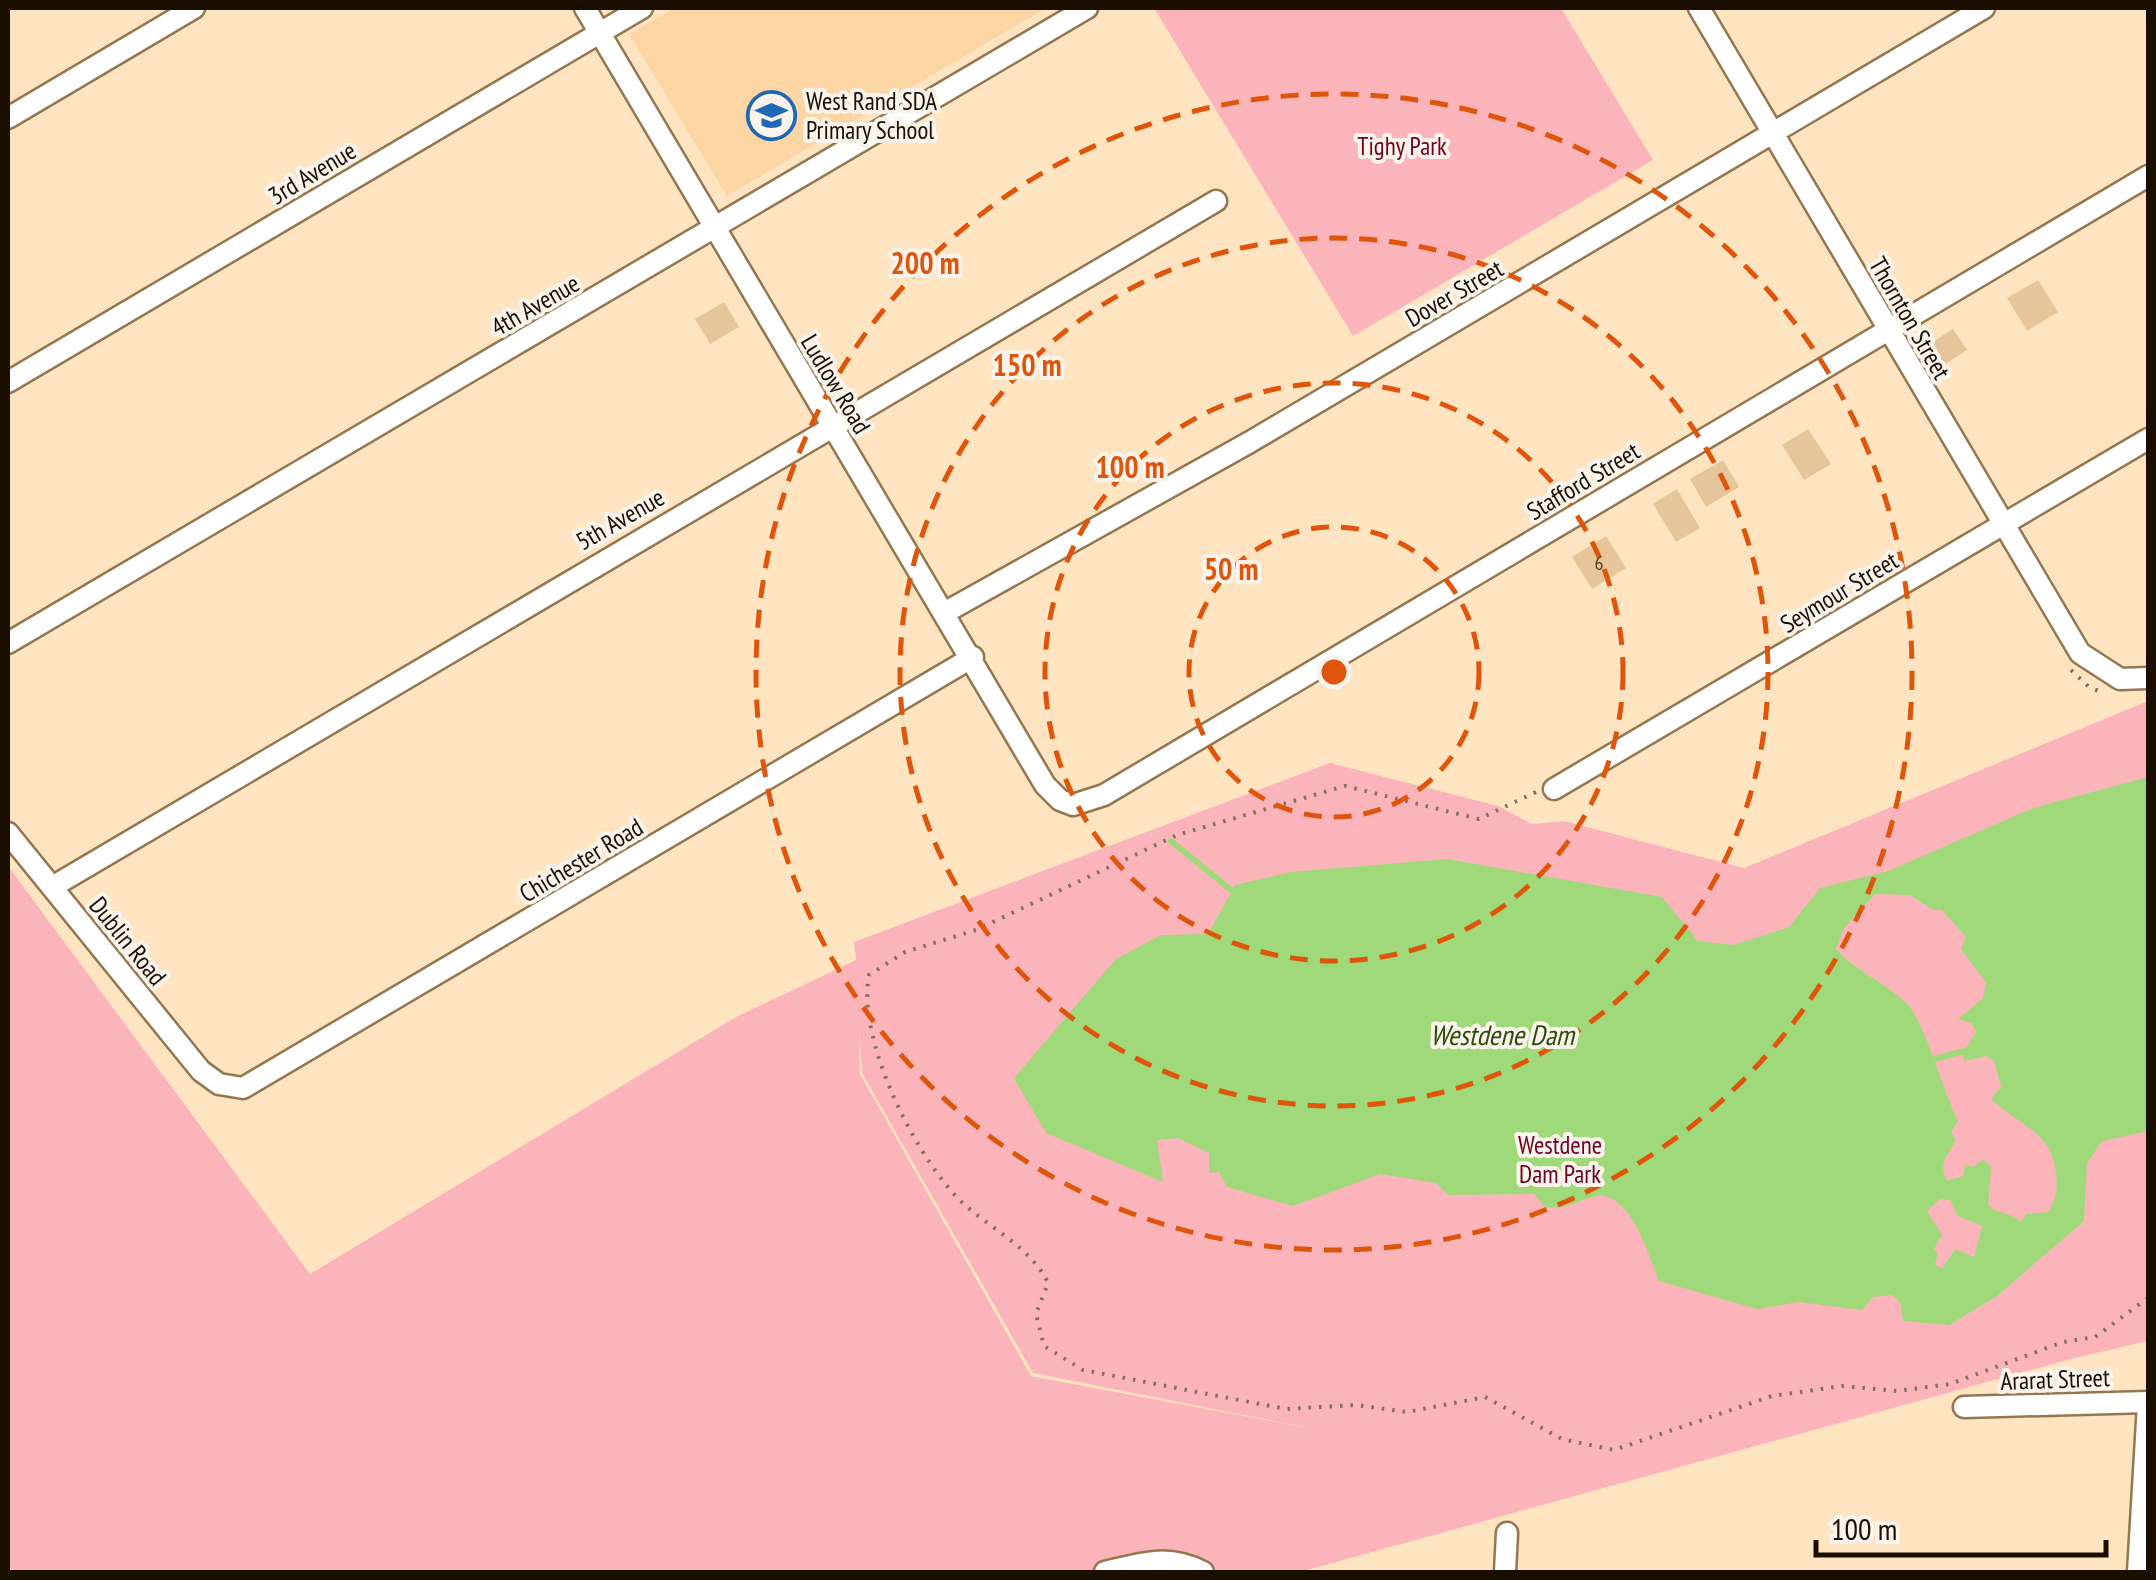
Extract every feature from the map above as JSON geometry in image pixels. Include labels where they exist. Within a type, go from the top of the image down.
[{"type":"street","points":[[8,118],[194,8]]},
{"type":"street","name":"Ludlow Road","points":[[586,8],[973,657],[1045,785]]},
{"type":"street","name":"3rd Avenue","points":[[8,382],[642,8]]},
{"type":"street","name":"4th Avenue","points":[[8,643],[1087,8]]},
{"type":"street","name":"Thornton Street","points":[[1699,8],[2080,653],[2120,679],[2148,678]]},
{"type":"street","name":"Dover Street","points":[[944,613],[1250,442],[1984,8]]},
{"type":"street","name":"Stafford Street","points":[[1045,785],[1073,806],[1104,795],[2148,176]]},
{"type":"street","name":"5th Avenue","points":[[52,887],[1216,200]]},
{"type":"street","name":"Seymour Street","points":[[1554,789],[2148,439]]},
{"type":"street","name":"Chichester Road","points":[[211,1080],[232,1088],[254,1085],[973,657]]},
{"type":"street","name":"Dublin Road","points":[[8,832],[211,1080]]},
{"type":"street","points":[[2138,1572],[2148,1403]]},
{"type":"street","name":"Ararat Street","points":[[1964,1407],[2148,1403]]},
{"type":"street","points":[[1505,1572],[1507,1532]]},
{"type":"street","points":[[1105,1572],[1158,1559],[1185,1563],[1203,1572]]},
{"type":"path","points":[[1554,789],[1532,792],[1479,818],[1344,786],[1176,835],[976,930],[905,952],[869,975],[864,1001],[869,1030],[909,1128],[953,1194],[1040,1265],[1048,1283],[1036,1314],[1044,1346],[1083,1370],[1286,1409],[1356,1405],[1407,1412],[1485,1397],[1562,1439],[1614,1450],[1772,1396],[1842,1386],[1897,1391],[1950,1384],[2062,1342],[2095,1337],[2148,1298]]},
{"type":"shaded area","name":"West Rand SDA Primary School","points":[[675,8],[1046,8],[727,196],[629,34]]},
{"type":"green space","name":"Tighy Park","points":[[1154,8],[1561,8],[1653,160],[1353,336]]},
{"type":"green space","name":"Westdene Dam Park","points":[[2148,701],[2148,1341],[1300,1572],[8,1572],[8,866],[310,1274],[736,1017],[856,960],[854,942],[1330,763],[1498,806],[1532,824],[1564,821],[1744,868]],"holes":[[[859,1030],[862,1073],[1033,1373],[1319,1430],[1031,1376],[860,1074]]]},
{"type":"water","name":"Westdene Dam","points":[[2148,777],[2148,1131],[2102,1141],[2087,1163],[2084,1221],[1997,1296],[1949,1325],[1903,1321],[1900,1302],[1892,1295],[1873,1297],[1862,1310],[1799,1302],[1757,1309],[1659,1281],[1637,1228],[1620,1204],[1609,1197],[1597,1196],[1554,1208],[1545,1207],[1534,1194],[1448,1195],[1436,1183],[1380,1174],[1293,1206],[1227,1187],[1219,1172],[1209,1173],[1209,1153],[1178,1138],[1157,1140],[1163,1182],[1046,1133],[1014,1078],[1116,959],[1161,935],[1208,934],[1235,885],[1291,872],[1447,859],[1662,897],[1698,941],[1733,945],[1789,927],[1820,888],[1888,871],[2033,808]],"holes":[[[1875,894],[1910,895],[1933,910],[1942,910],[1966,937],[1961,949],[1986,983],[1983,998],[1958,1019],[1971,1023],[1976,1032],[1963,1053],[1964,1061],[1986,1056],[1994,1061],[2001,1087],[1991,1099],[2048,1147],[2057,1184],[2048,1212],[2026,1214],[2021,1222],[1988,1205],[1991,1167],[1983,1159],[1973,1167],[1965,1164],[1963,1176],[1947,1181],[1944,1164],[1956,1141],[1951,1132],[1958,1121],[1915,1015],[1900,998],[1836,949],[1844,928]],[[1940,1199],[1950,1200],[1958,1216],[1982,1226],[1974,1257],[1955,1249],[1942,1269],[1935,1264],[1938,1254],[1934,1249],[1942,1235],[1927,1211]]]},
{"type":"building","points":[[2038,280],[2058,312],[2027,331],[2007,298]]},
{"type":"building","points":[[724,302],[739,327],[710,344],[695,319]]},
{"type":"building","points":[[1953,329],[1967,350],[1936,370],[1922,349]]},
{"type":"building","points":[[1808,429],[1831,464],[1804,480],[1782,445]]},
{"type":"building","points":[[1723,460],[1739,487],[1706,507],[1690,479]]},
{"type":"building","points":[[1677,489],[1700,528],[1676,542],[1653,504]]},
{"type":"building","points":[[1606,536],[1626,568],[1592,589],[1572,557]]},
{"type":"waterway","points":[[1171,841],[1236,894]]},
{"type":"waterway","points":[[1926,1061],[1972,1049]]},
{"type":"place","name":"West Rand SDA Primary School","points":[[771,115]]}]
